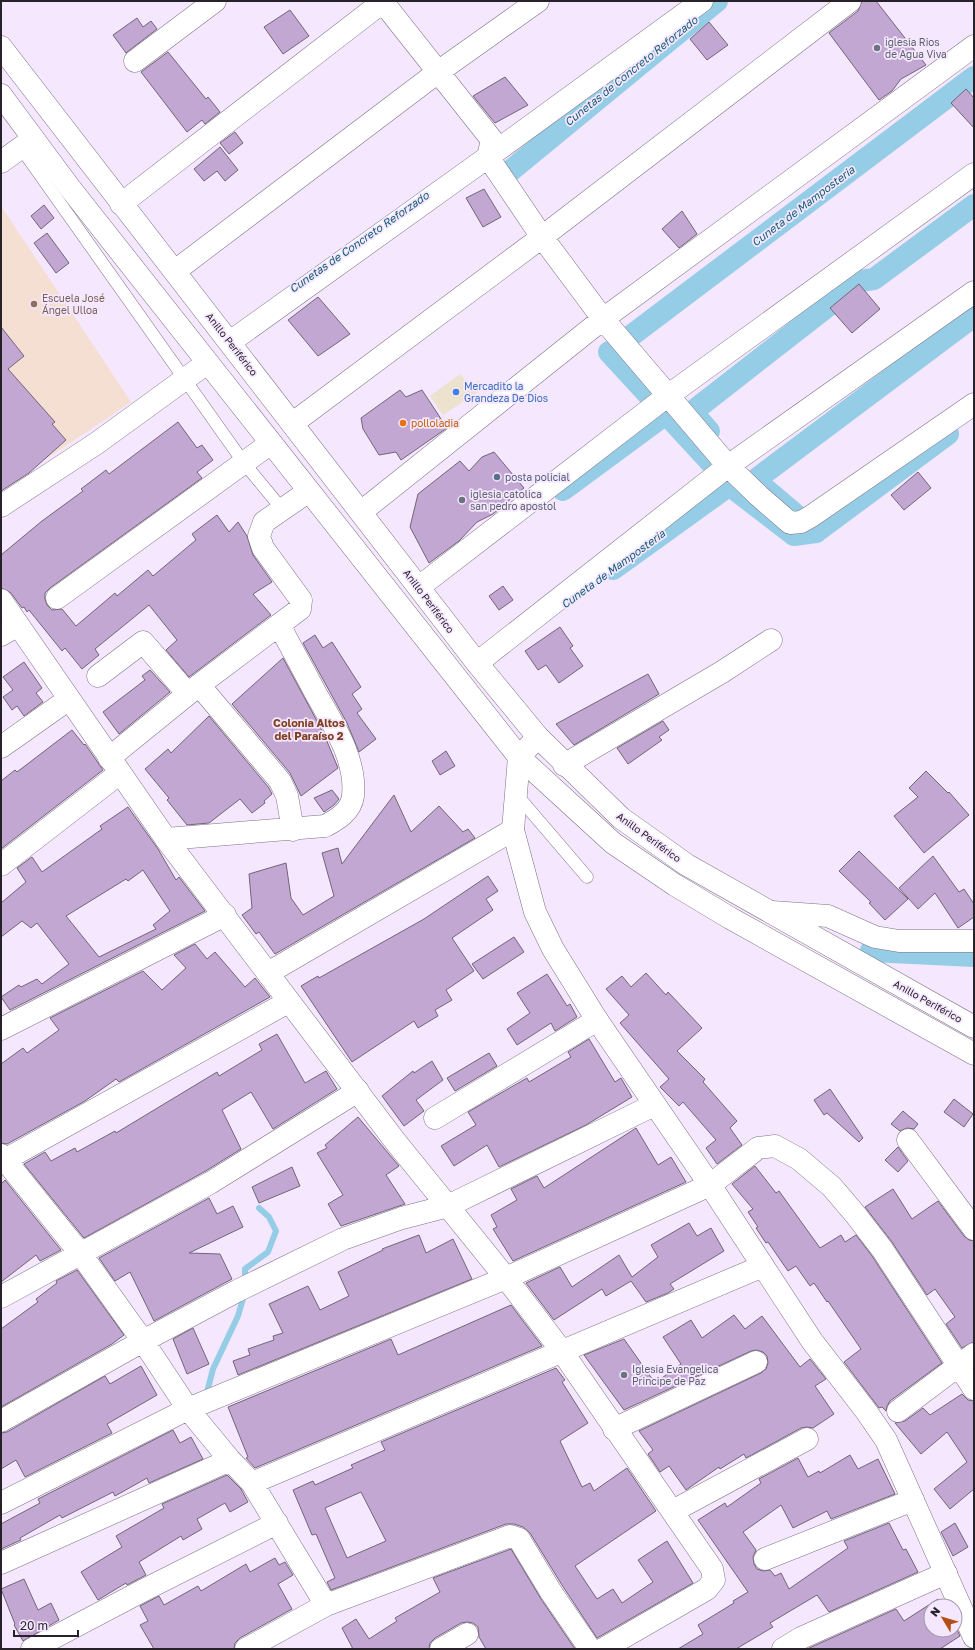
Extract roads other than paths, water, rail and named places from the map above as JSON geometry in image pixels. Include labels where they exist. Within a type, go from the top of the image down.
[{"type":"main road","points":[[135,61],[215,1]]},
{"type":"main road","points":[[121,204],[382,1],[492,140],[488,157],[542,238],[603,319],[659,402],[720,472],[790,523],[805,520],[974,404]]},
{"type":"main road","points":[[175,271],[438,72],[538,1]]},
{"type":"main road","points":[[230,342],[702,1]]},
{"type":"main road","points":[[293,423],[542,238],[850,1]]},
{"type":"main road","points":[[361,512],[603,319],[974,46]]},
{"type":"main road","name":"Anillo Periférico","points":[[1,47],[477,663],[538,737],[564,765],[621,818],[681,861],[974,1027]]},
{"type":"main road","points":[[1,95],[27,143],[207,363],[519,757],[613,843],[675,885],[730,918],[974,1054]]},
{"type":"main road","points":[[1,162],[27,143]]},
{"type":"main road","points":[[419,587],[659,402],[974,174]]},
{"type":"main road","points":[[477,663],[720,472],[974,292]]},
{"type":"main road","points":[[1,506],[97,443],[207,363]]},
{"type":"main road","points":[[57,598],[271,443]]},
{"type":"main road","points":[[1,866],[114,765],[193,689],[300,609],[301,600],[263,548],[259,536],[264,522],[309,491]]},
{"type":"main road","points":[[1,600],[10,630],[69,699],[166,839],[225,915],[288,1002],[506,1278],[560,1350],[614,1429],[673,1510],[712,1569],[714,1580],[707,1589],[603,1649]]},
{"type":"main road","points":[[166,839],[293,830],[325,826],[339,818],[348,809],[353,797],[352,776],[343,743],[279,625]]},
{"type":"main road","points":[[564,765],[722,672],[771,640]]},
{"type":"main road","points":[[98,676],[142,642],[193,689],[280,781],[288,796],[293,830]]},
{"type":"main road","points":[[1,748],[69,699]]},
{"type":"main road","points":[[538,737],[519,757],[513,830],[535,912],[553,949],[597,1020],[710,1185],[812,1341],[866,1411],[886,1440],[974,1637]]},
{"type":"main road","points":[[268,973],[513,830]]},
{"type":"main road","points":[[772,912],[828,916],[876,938],[899,941],[974,941]]},
{"type":"main road","points":[[1,1030],[225,915]]},
{"type":"main road","points":[[288,1002],[2,1159],[80,1253],[230,1460],[252,1483],[326,1605]]},
{"type":"main road","points":[[435,1118],[597,1020]]},
{"type":"main road","points":[[1,1297],[210,1183],[358,1091]]},
{"type":"main road","points":[[1,1421],[143,1341],[237,1291],[344,1238],[402,1218],[448,1206],[654,1105]]},
{"type":"main road","points":[[908,1140],[974,1229]]},
{"type":"main road","points":[[1,1503],[192,1408],[506,1278],[710,1185],[758,1148],[775,1146],[799,1159],[832,1187],[855,1214],[967,1360],[974,1389]]},
{"type":"main road","points":[[252,1483],[560,1350],[763,1266]]},
{"type":"main road","points":[[898,1411],[967,1360]]},
{"type":"main road","points":[[614,1429],[756,1362]]},
{"type":"main road","points":[[673,1510],[808,1439]]},
{"type":"main road","points":[[1,1562],[230,1460]]},
{"type":"main road","points":[[765,1559],[913,1500]]},
{"type":"main road","points":[[32,1649],[144,1590],[277,1523]]},
{"type":"main road","points":[[246,1649],[326,1605],[510,1536],[519,1539],[551,1592],[590,1649]]},
{"type":"main road","points":[[783,1649],[801,1638],[946,1573]]},
{"type":"main road","points":[[441,1649],[467,1634]]},
{"type":"lane","points":[[27,143],[184,380],[244,463],[282,509]]},
{"type":"lane","points":[[516,794],[587,877]]},
{"type":"waterway","name":"Cunetas de Concreto Reforzado","points":[[509,172],[717,1]]},
{"type":"waterway","name":"Cuneta de Mamposteria","points":[[632,335],[974,77]]},
{"type":"waterway","name":"Cuneta de Mamposteria","points":[[709,431],[692,412],[860,281],[874,279],[974,205]]},
{"type":"waterway","name":"Cuneta de Mamposteria","points":[[948,434],[816,532],[755,480],[974,316]]},
{"type":"waterway","name":"Cuneta de Mamposteria","points":[[609,352],[738,492],[794,535],[816,532]]},
{"type":"waterway","name":"Cuneta de Mamposteria","points":[[563,490],[666,414]]},
{"type":"waterway","name":"Cuneta de Mamposteria","points":[[613,569],[727,487]]},
{"type":"waterway","name":"Cuneta de Mamposteria","points":[[871,951],[974,956]]},
{"type":"waterway","points":[[245,1281],[245,1269],[268,1252],[276,1231],[269,1217],[259,1208]]},
{"type":"waterway","points":[[206,1396],[213,1369],[238,1316],[245,1292]]},
{"type":"place","name":"iglesia Rios de Agua Viva","points":[[877,48]]},
{"type":"place","name":"Escuela José Ángel Ulloa","points":[[34,304]]},
{"type":"place","name":"Mercadito la Grandeza De Dios","points":[[456,392]]},
{"type":"place","name":"polloladia","points":[[403,423]]},
{"type":"place","name":"posta policial","points":[[497,477]]},
{"type":"place","name":"iglesia catolica san pedro apostol","points":[[462,500]]},
{"type":"place","name":"Iglesia Evangelica Principe de Paz","points":[[624,1375]]},
{"type":"district","name":"Colonia Altos del Paraíso 2","points":[[309,729]]}]
